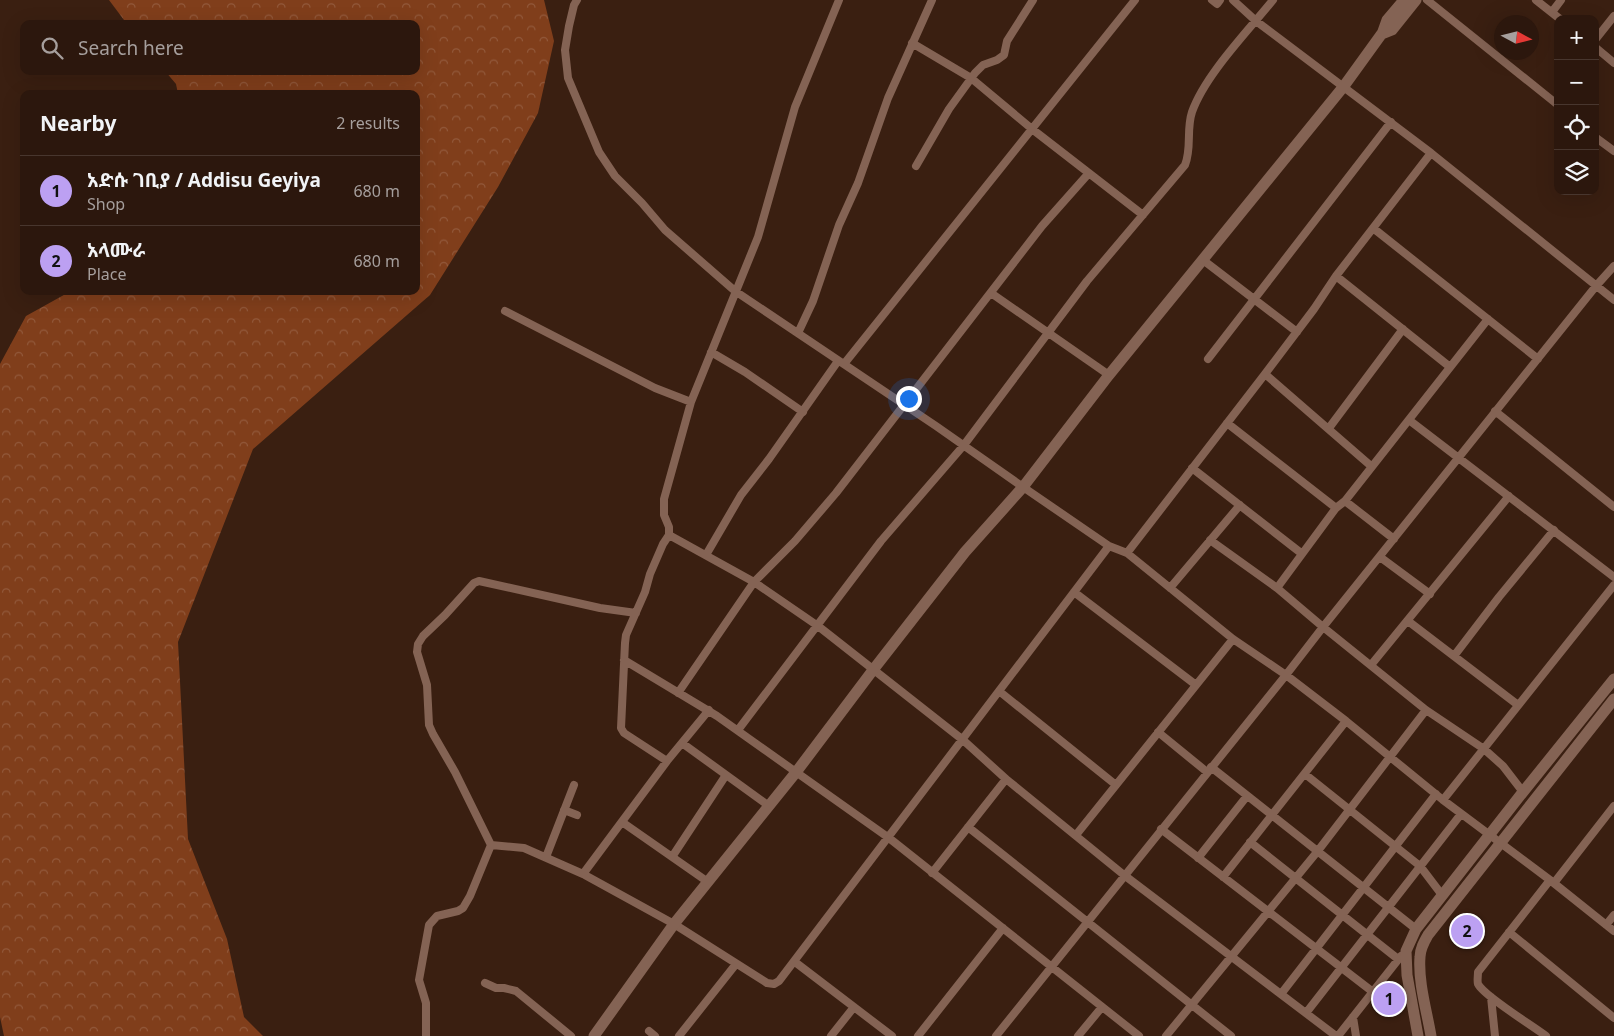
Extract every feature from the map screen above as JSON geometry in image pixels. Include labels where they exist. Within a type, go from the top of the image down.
[{"type":"street","points":[[577,0],[569,26],[565,50],[568,78],[599,152],[627,190],[642,202],[666,230],[736,290],[1109,546],[1126,553],[1234,638],[1346,721],[1460,814],[1502,843],[1614,931]]},
{"type":"street","points":[[667,761],[624,733],[620,728],[626,635],[645,592],[650,574],[669,535],[669,527],[664,515],[664,499],[691,402],[758,237],[795,107],[839,0]]},
{"type":"street","points":[[798,333],[813,301],[839,225],[858,183],[881,116],[932,0]]},
{"type":"street","points":[[916,166],[949,109],[971,78],[983,65],[997,60],[1004,55],[1007,41],[1033,0]]},
{"type":"street","points":[[706,555],[736,504],[803,412],[1136,0]]},
{"type":"street","points":[[1212,0],[1217,4],[1220,0]]},
{"type":"street","points":[[1233,0],[1256,21],[1431,153],[1614,300]]},
{"type":"street","points":[[738,730],[881,541],[964,445],[1087,281],[1119,246],[1185,165],[1189,151],[1188,127],[1193,109],[1208,82],[1273,0]]},
{"type":"street","points":[[594,1036],[674,924],[797,771],[872,670],[965,552],[1023,487],[1110,375],[1344,86],[1383,32],[1387,20],[1404,0]]},
{"type":"street","points":[[1383,32],[1382,34],[1392,30],[1416,0]]},
{"type":"street","points":[[1427,0],[1554,102]]},
{"type":"street","points":[[1536,0],[1555,15]]},
{"type":"street","points":[[1552,12],[1561,0]]},
{"type":"street","points":[[1599,35],[1614,16]]},
{"type":"street","points":[[912,43],[971,78],[1032,129],[1143,215]]},
{"type":"street","points":[[1599,50],[1614,63]]},
{"type":"street","points":[[1208,359],[1391,122]]},
{"type":"street","points":[[1599,140],[1614,152]]},
{"type":"street","points":[[1126,553],[1265,374],[1336,276],[1431,153]]},
{"type":"street","points":[[678,693],[754,582],[795,541],[818,514],[905,406],[1042,226],[1089,173]]},
{"type":"street","points":[[1373,228],[1538,359]]},
{"type":"street","points":[[1203,260],[1297,332]]},
{"type":"street","points":[[996,1036],[1286,675],[1322,627],[1614,266]]},
{"type":"street","points":[[1336,276],[1450,367]]},
{"type":"street","points":[[991,293],[1110,375]]},
{"type":"street","points":[[505,311],[655,388],[691,402]]},
{"type":"street","points":[[1277,588],[1336,508],[1344,501],[1488,319]]},
{"type":"street","points":[[1329,428],[1403,329]]},
{"type":"street","points":[[711,352],[745,372],[803,412]]},
{"type":"street","points":[[1265,374],[1371,466]]},
{"type":"street","points":[[1496,411],[1614,507]]},
{"type":"street","points":[[1409,420],[1614,576]]},
{"type":"street","points":[[1227,423],[1336,508]]},
{"type":"street","points":[[1192,468],[1301,554]]},
{"type":"street","points":[[1371,665],[1509,496]]},
{"type":"street","points":[[1344,501],[1394,539]]},
{"type":"street","points":[[1170,588],[1240,505]]},
{"type":"street","points":[[1454,656],[1499,596],[1554,530]]},
{"type":"street","points":[[669,535],[754,582],[818,626],[963,740],[1006,779],[1124,875],[1337,1036],[1402,955],[1416,929],[1442,895],[1614,679]]},
{"type":"street","points":[[1210,540],[1277,588],[1322,627],[1426,710],[1484,749],[1503,766],[1523,792]]},
{"type":"street","points":[[491,845],[524,848],[583,874],[674,924],[767,983],[774,984],[780,981],[795,962],[1109,546]]},
{"type":"street","points":[[1380,556],[1430,594]]},
{"type":"street","points":[[491,845],[455,772],[438,746],[429,725],[427,685],[417,652],[418,644],[423,636],[479,581],[600,608],[636,613]]},
{"type":"street","points":[[1443,800],[1614,585]]},
{"type":"street","points":[[1074,592],[1196,685]]},
{"type":"street","points":[[1408,621],[1518,705]]},
{"type":"street","points":[[1076,835],[1234,638]]},
{"type":"street","points":[[624,660],[709,710],[889,838],[1139,1036]]},
{"type":"street","points":[[999,691],[1116,785]]},
{"type":"street","points":[[1431,1036],[1420,957],[1422,947],[1428,935],[1614,699]]},
{"type":"street","points":[[583,874],[667,761],[709,710]]},
{"type":"street","points":[[1166,1036],[1317,852],[1426,710]]},
{"type":"street","points":[[1223,877],[1346,721]]},
{"type":"street","points":[[1158,732],[1247,796],[1416,929]]},
{"type":"street","points":[[682,743],[769,806]]},
{"type":"street","points":[[1305,774],[1420,866],[1442,895]]},
{"type":"street","points":[[672,857],[726,775]]},
{"type":"street","points":[[932,872],[1006,779]]},
{"type":"street","points":[[546,857],[574,785]]},
{"type":"street","points":[[1281,994],[1436,794]]},
{"type":"street","points":[[1198,858],[1247,796]]},
{"type":"street","points":[[1546,1036],[1491,997],[1478,985],[1478,972],[1614,806]]},
{"type":"street","points":[[564,810],[576,815]]},
{"type":"street","points":[[1306,1013],[1460,814]]},
{"type":"street","points":[[622,822],[708,882]]},
{"type":"street","points":[[968,827],[1231,1036]]},
{"type":"street","points":[[1161,829],[1373,992]]},
{"type":"street","points":[[1250,842],[1367,935],[1402,955],[1418,1036]]},
{"type":"street","points":[[426,1036],[426,1003],[419,980],[429,924],[437,916],[458,912],[463,908],[491,845]]},
{"type":"street","points":[[1606,925],[1614,915]]},
{"type":"street","points":[[918,1036],[1003,928]]},
{"type":"street","points":[[1509,932],[1614,1018]]},
{"type":"street","points":[[795,962],[892,1036]]},
{"type":"street","points":[[679,1036],[736,964]]},
{"type":"street","points":[[485,983],[496,988],[516,991],[571,1036]]},
{"type":"street","points":[[1491,997],[1495,1036]]},
{"type":"street","points":[[831,1036],[854,1007]]},
{"type":"street","points":[[1078,1036],[1102,1007]]},
{"type":"street","points":[[1353,1017],[1356,1036]]},
{"type":"green space","points":[[109,0],[544,0],[554,41],[538,113],[498,187],[430,295],[253,449],[178,642],[188,839],[227,939],[244,1017],[263,1036],[4,1036],[0,1017],[0,364],[26,316],[64,295],[420,295],[420,90],[177,90],[176,84],[168,75],[420,75],[420,20],[124,20]]},
{"type":"place","name":"አላሙራ","points":[[1467,931]]},
{"type":"place","name":"አድሱ ገቢያ / Addisu Geyiya","points":[[1389,999]]}]
